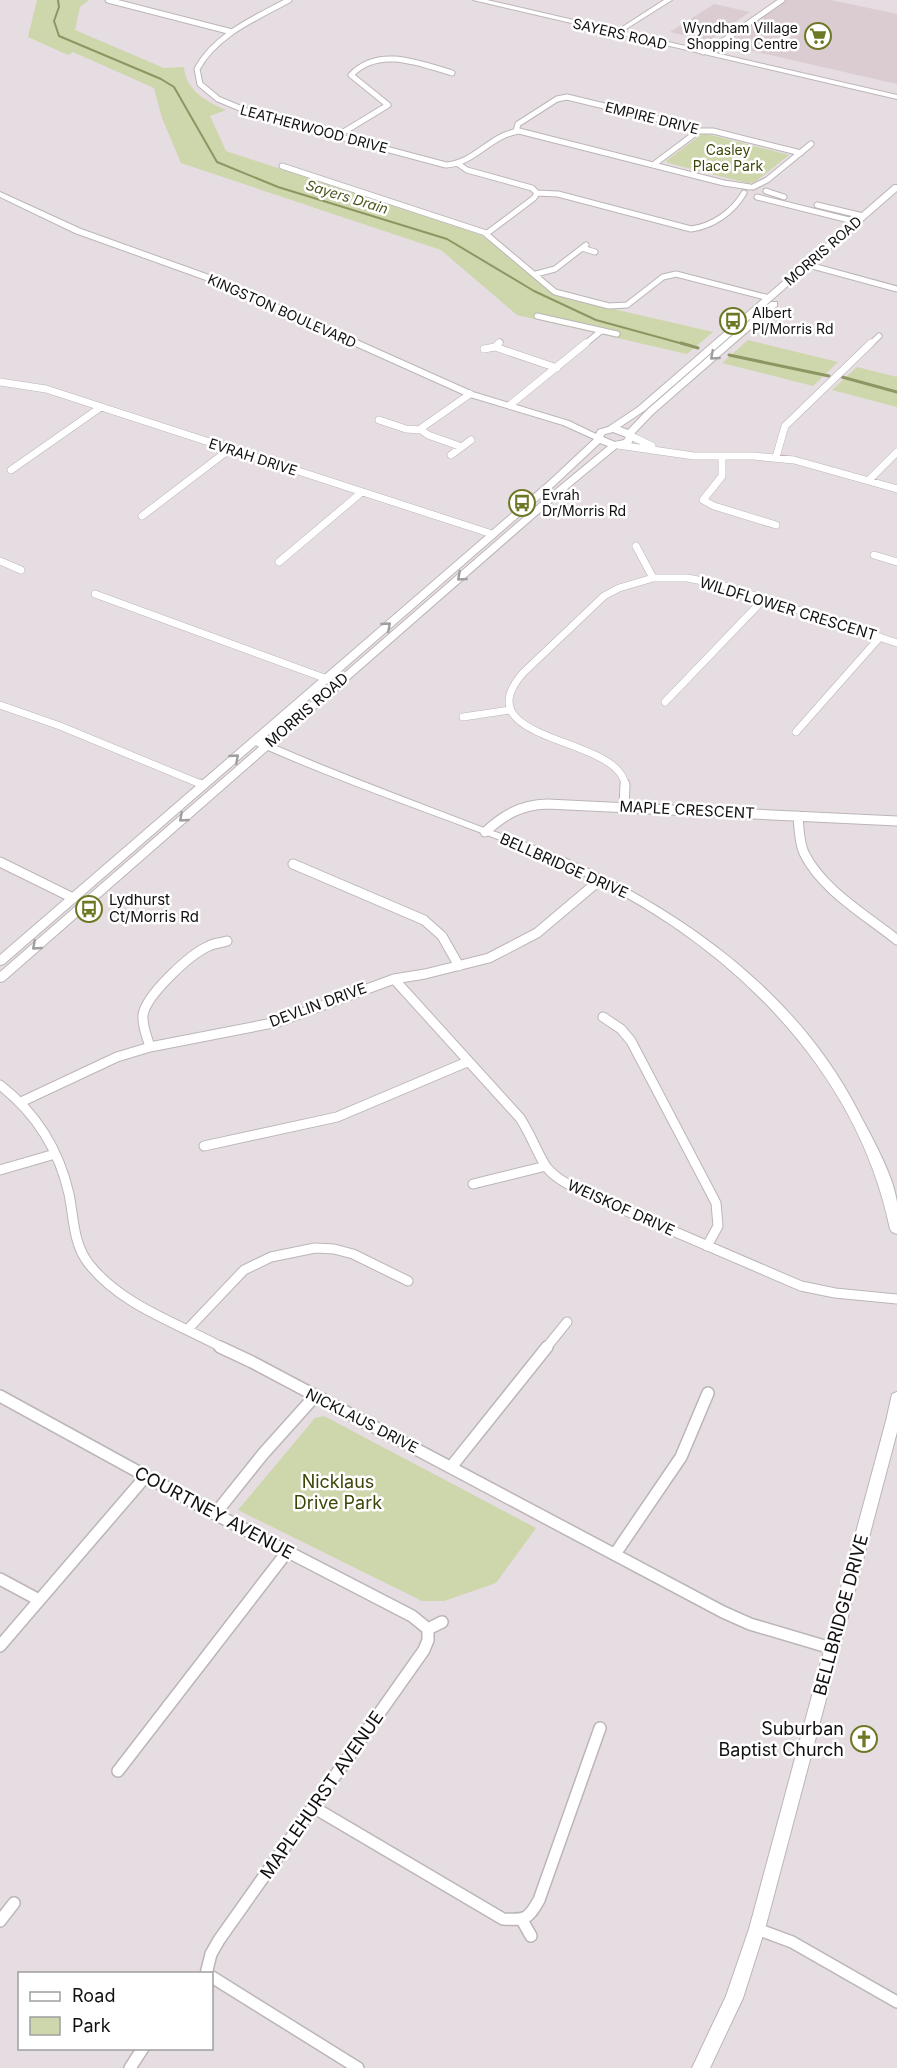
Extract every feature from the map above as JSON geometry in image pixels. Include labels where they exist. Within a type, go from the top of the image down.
[{"type":"main road","name":"SAYERS ROAD","points":[[477,0],[897,91]]},
{"type":"main road","name":"SAYERS ROAD","points":[[707,49],[897,97]]},
{"type":"street","points":[[108,0],[232,32]]},
{"type":"street","name":"LEATHERWOOD DRIVE","points":[[288,0],[210,46],[199,59],[197,71],[205,91],[240,110],[443,165],[458,164],[465,170],[532,188],[537,193],[558,194],[691,229],[706,228],[735,204]]},
{"type":"street","points":[[618,32],[669,0]]},
{"type":"street","points":[[707,49],[774,0]]},
{"type":"street","points":[[707,49],[782,0]]},
{"type":"street","points":[[337,136],[388,104],[351,75],[375,58],[388,57],[452,73]]},
{"type":"street","name":"EMPIRE DRIVE","points":[[458,164],[504,134],[516,131],[518,124],[557,99],[567,97],[691,127],[695,131],[712,131],[801,153]]},
{"type":"street","points":[[516,131],[724,183],[765,190],[863,220]]},
{"type":"street","points":[[653,165],[693,135],[695,131]]},
{"type":"street","points":[[735,204],[744,192],[767,180],[812,144]]},
{"type":"street","points":[[282,166],[486,233],[555,292],[609,306],[627,305],[670,274],[773,300]]},
{"type":"street","points":[[735,204],[764,195],[767,180]]},
{"type":"street","points":[[724,183],[757,197],[863,220]]},
{"type":"street","name":"MORRIS ROAD","points":[[0,978],[600,456],[617,445],[628,442],[630,435],[650,412],[897,187]]},
{"type":"street","points":[[486,233],[534,198],[537,193]]},
{"type":"street","name":"KINGSTON BOULEVARD","points":[[0,194],[37,214],[78,231],[220,282],[470,394],[566,423],[605,443],[617,445]]},
{"type":"street","name":"MORRIS ROAD","points":[[863,220],[897,197]]},
{"type":"street","points":[[536,274],[555,269],[584,247],[595,252]]},
{"type":"street","points":[[812,266],[827,272],[897,289]]},
{"type":"street","name":"MORRIS ROAD","points":[[0,961],[492,534],[599,438],[599,434],[641,409],[773,300]]},
{"type":"street","points":[[537,316],[617,334]]},
{"type":"street","points":[[510,405],[601,331]]},
{"type":"street","points":[[776,457],[785,426],[879,336]]},
{"type":"street","points":[[484,349],[498,344],[557,368]]},
{"type":"street","name":"EVRAH DRIVE","points":[[0,381],[46,388],[505,538]]},
{"type":"street","points":[[421,430],[422,425],[470,394]]},
{"type":"street","points":[[11,470],[101,407]]},
{"type":"street","points":[[379,420],[406,429],[421,430],[428,435],[459,446]]},
{"type":"street","name":"KINGSTON BOULEVARD","points":[[566,423],[621,430],[630,435]]},
{"type":"street","points":[[630,435],[668,453]]},
{"type":"street","points":[[451,454],[459,446],[471,440]]},
{"type":"street","points":[[617,445],[722,458],[776,457],[810,463],[897,489]]},
{"type":"street","points":[[142,516],[230,449]]},
{"type":"street","points":[[869,480],[897,452]]},
{"type":"street","points":[[703,500],[722,476],[722,458]]},
{"type":"street","points":[[279,562],[362,492]]},
{"type":"street","points":[[692,502],[703,500],[714,506],[776,525]]},
{"type":"street","points":[[636,546],[653,578]]},
{"type":"street","points":[[874,555],[897,562]]},
{"type":"street","points":[[0,561],[21,570]]},
{"type":"street","name":"WILDFLOWER CRESCENT","points":[[510,710],[511,688],[523,673],[604,596],[619,588],[653,578],[702,580],[897,643]]},
{"type":"street","points":[[95,594],[327,679]]},
{"type":"street","points":[[665,702],[764,599]]},
{"type":"street","points":[[796,732],[880,637]]},
{"type":"street","points":[[0,705],[60,726],[203,785]]},
{"type":"street","points":[[463,717],[510,710],[521,723],[534,730],[601,758],[618,769],[625,781],[624,807]]},
{"type":"street","name":"BELLBRIDGE DRIVE","points":[[255,741],[601,879],[661,913],[722,956],[761,989],[794,1024],[826,1065],[852,1107],[891,1181],[897,1229]]},
{"type":"street","points":[[218,772],[230,777]]},
{"type":"street","name":"MAPLE CRESCENT","points":[[485,832],[508,812],[532,804],[897,821]]},
{"type":"street","points":[[798,816],[800,841],[813,868],[824,880],[897,940]]},
{"type":"street","points":[[0,862],[73,898]]},
{"type":"street","points":[[293,864],[432,924],[447,940],[459,966]]},
{"type":"street","name":"DEVLIN DRIVE","points":[[21,1102],[117,1057],[150,1047],[278,1022],[394,979],[489,958],[537,933],[601,879]]},
{"type":"street","points":[[150,1047],[143,1024],[144,1012],[149,999],[199,952],[208,946],[227,941]]},
{"type":"street","name":"WEISKOF DRIVE","points":[[394,979],[519,1118],[533,1138],[546,1166],[561,1180],[580,1191],[801,1286],[835,1293],[897,1299]]},
{"type":"street","points":[[603,1017],[621,1029],[631,1041],[716,1203],[721,1217],[719,1229],[707,1246]]},
{"type":"street","points":[[204,1146],[337,1118],[467,1062]]},
{"type":"street","name":"NICKLAUS DRIVE","points":[[0,1084],[21,1102],[38,1124],[55,1154],[64,1174],[78,1246],[89,1264],[136,1303],[188,1329],[223,1350],[251,1359],[265,1370],[723,1612],[750,1624],[831,1648]]},
{"type":"street","points":[[0,1170],[55,1154]]},
{"type":"street","points":[[473,1184],[546,1166]]},
{"type":"street","points":[[188,1329],[244,1270],[271,1257],[315,1248],[334,1249],[353,1254],[408,1281]]},
{"type":"street","points":[[451,1467],[567,1322]]},
{"type":"street","points":[[615,1554],[681,1457],[708,1393]]},
{"type":"street","name":"COURTNEY AVENUE","points":[[0,1396],[214,1514],[412,1616],[428,1629]]},
{"type":"street","points":[[214,1514],[315,1396]]},
{"type":"street","name":"BELLBRIDGE DRIVE","points":[[701,2068],[734,1998],[757,1929],[831,1648],[895,1421],[897,1398]]},
{"type":"street","points":[[0,1646],[146,1476]]},
{"type":"street","points":[[118,1771],[287,1552]]},
{"type":"street","points":[[0,1579],[39,1600]]},
{"type":"street","points":[[428,1629],[442,1622]]},
{"type":"street","name":"MAPLEHURST AVENUE","points":[[206,1972],[211,1954],[219,1940],[424,1650],[428,1640],[428,1629]]},
{"type":"street","points":[[313,1807],[503,1919],[522,1920],[532,1913],[539,1900],[600,1728]]},
{"type":"street","points":[[0,1921],[14,1903]]},
{"type":"street","points":[[522,1920],[531,1936]]},
{"type":"street","points":[[757,1929],[792,1942],[897,2002]]},
{"type":"street","points":[[213,1978],[358,2068]]},
{"type":"street","points":[[130,2068],[142,2050]]},
{"type":"shaded area","name":"Wyndham Village Shopping Centre","points":[[785,0],[831,0],[897,14],[897,84],[726,45]]},
{"type":"shaded area","points":[[714,4],[750,12],[708,41],[670,32]]},
{"type":"green space","points":[[37,0],[89,0],[80,7],[75,30],[164,68],[184,67],[185,75],[193,89],[205,99],[226,110],[210,116],[226,151],[481,235],[561,297],[713,332],[687,354],[517,315],[441,250],[181,163],[162,118],[154,88],[73,52],[68,55],[28,37]]},
{"type":"green space","name":"Casley Place Park","points":[[702,134],[789,155],[755,182],[747,183],[666,161]]},
{"type":"green space","points":[[748,340],[838,362],[813,386],[722,363]]},
{"type":"green space","points":[[857,367],[897,377],[897,407],[832,390]]},
{"type":"green space","name":"Nicklaus Drive Park","points":[[324,1416],[536,1528],[496,1583],[444,1601],[422,1601],[238,1510],[315,1418]]},
{"type":"waterway","name":"Sayers Drain","points":[[58,0],[59,7],[54,21],[59,36],[161,79],[174,87],[217,162],[278,187],[447,239],[534,291],[596,320],[687,345]]},
{"type":"waterway","name":"Sayers Drain","points":[[681,343],[698,348]]},
{"type":"waterway","name":"Sayers Drain","points":[[729,355],[829,376]]},
{"type":"waterway","name":"Sayers Drain","points":[[842,377],[897,392]]},
{"type":"place","name":"Wyndham Village Shopping Centre","points":[[818,36]]},
{"type":"place","name":"Albert Pl/Morris Rd","points":[[733,321]]},
{"type":"place","name":"Evrah Dr/Morris Rd","points":[[522,503]]},
{"type":"place","name":"Lydhurst Ct/Morris Rd","points":[[89,909]]},
{"type":"place","name":"Suburban Baptist Church","points":[[864,1739]]}]
